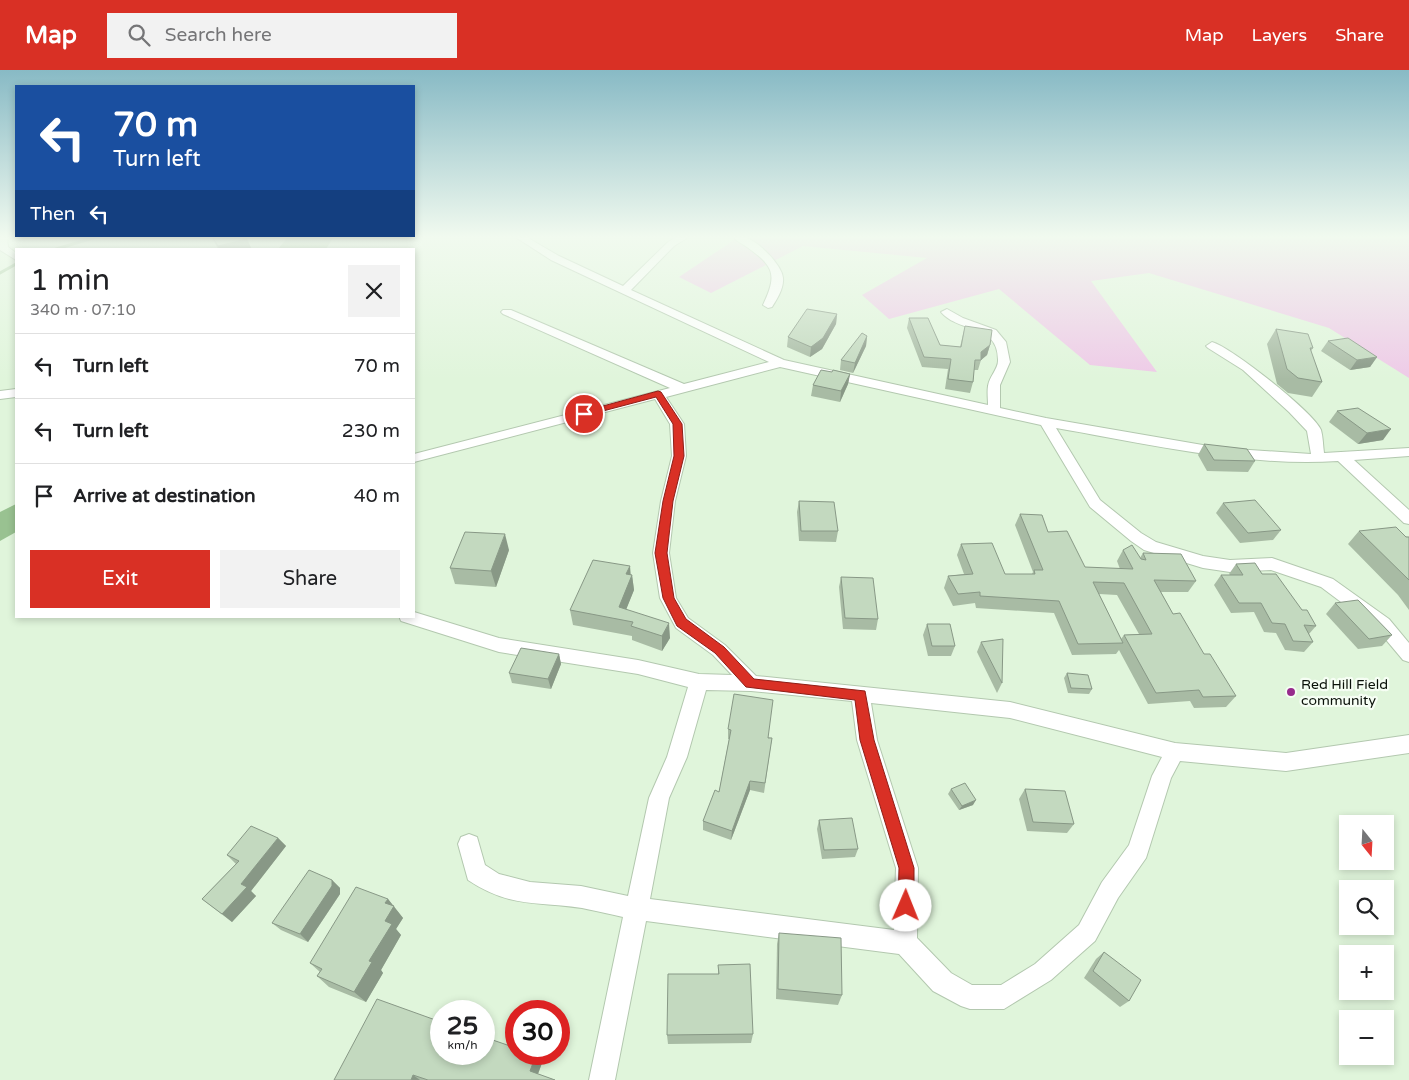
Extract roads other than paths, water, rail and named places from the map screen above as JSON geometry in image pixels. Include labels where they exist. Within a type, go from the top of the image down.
[{"type":"street","points":[[614,285],[780,362],[1046,422],[1220,452],[1302,459],[1409,452]]},
{"type":"street","points":[[625,290],[630,285]]},
{"type":"street","points":[[768,305],[776,285]]},
{"type":"street","points":[[507,312],[682,388]]},
{"type":"street","points":[[947,312],[958,320],[992,332],[1000,342],[1004,362],[994,385],[994,410]]},
{"type":"street","points":[[1212,346],[1247,367],[1301,416],[1314,430],[1318,457]]},
{"type":"street","points":[[415,458],[780,362]]},
{"type":"street","points":[[0,395],[15,393]]},
{"type":"street","points":[[658,394],[677,424],[679,456],[668,501],[661,553],[668,598],[682,623],[719,650],[751,684]]},
{"type":"street","points":[[1046,422],[1094,503],[1150,546],[1203,562],[1230,566],[1272,564],[1327,583],[1383,624],[1409,654]]},
{"type":"street","points":[[1342,457],[1409,519]]},
{"type":"street","points":[[413,618],[499,646],[638,667],[699,682],[751,684],[1010,710],[1175,752],[1286,762],[1409,744]]},
{"type":"street","points":[[602,1080],[659,798],[677,757],[699,682]]},
{"type":"street","points":[[860,695],[867,740],[907,868],[906,943]]},
{"type":"street","points":[[469,844],[476,872],[494,884],[530,893],[581,897],[637,909],[906,943],[942,982],[970,997],[1004,997],[1043,972],[1087,933],[1110,890],[1138,851],[1162,776],[1175,752]]},
{"type":"place","name":"Red Hill Field community","points":[[1291,692]]}]
